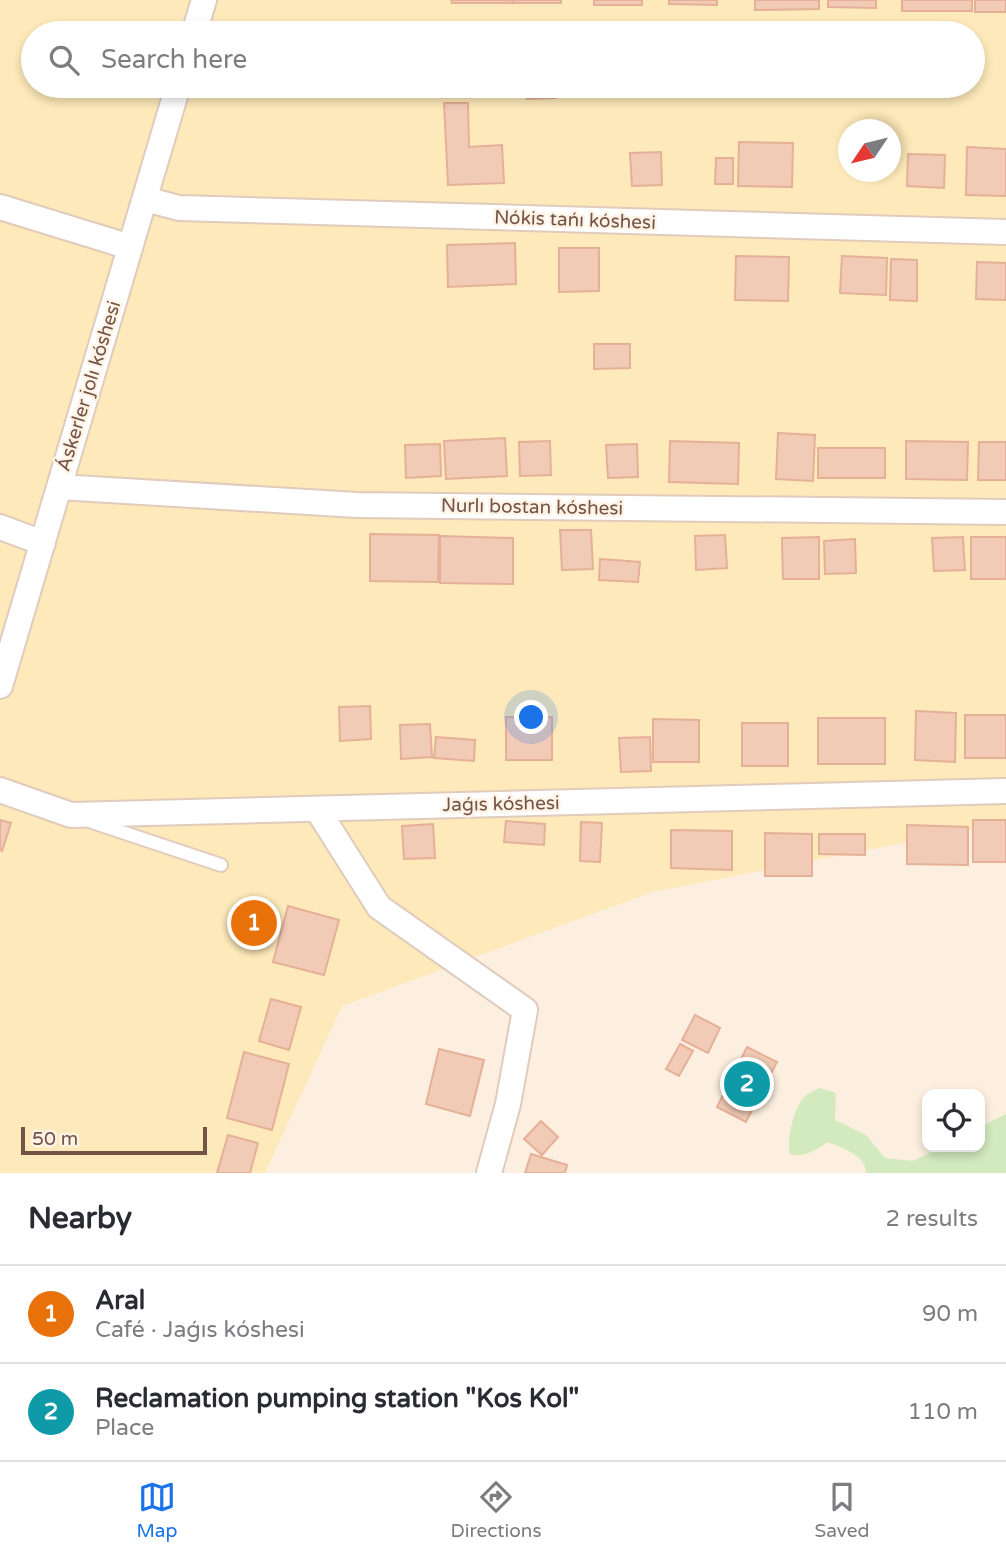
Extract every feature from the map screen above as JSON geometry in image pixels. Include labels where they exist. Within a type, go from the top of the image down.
[{"type":"street","points":[[198,21],[204,0]]},
{"type":"street","name":"Áskerler jolı kóshesi","points":[[0,686],[174,98]]},
{"type":"street","name":"Nókis tańı kóshesi","points":[[145,199],[179,208],[1006,232]]},
{"type":"street","points":[[0,207],[130,247]]},
{"type":"street","name":"Nurlı bostan kóshesi","points":[[59,487],[357,505],[1006,512]]},
{"type":"street","points":[[0,527],[43,543]]},
{"type":"street","name":"Jaǵıs kóshesi","points":[[0,790],[71,815],[1006,791]]},
{"type":"street","points":[[317,809],[379,907],[525,1010],[508,1104],[489,1173]]},
{"type":"lane","points":[[71,815],[221,865]]},
{"type":"green space","points":[[820,1088],[836,1093],[835,1120],[866,1135],[885,1158],[913,1161],[931,1152],[985,1152],[985,1124],[1006,1114],[1006,1173],[866,1173],[858,1157],[828,1142],[805,1154],[790,1154],[790,1132],[794,1116],[801,1101]]},
{"type":"sand","points":[[0,0],[1006,0],[1006,823],[652,892],[342,1006],[265,1173],[0,1173]]},
{"type":"building","points":[[451,0],[512,0],[512,3],[452,3]]},
{"type":"building","points":[[513,0],[561,0],[561,3],[513,3]]},
{"type":"building","points":[[594,0],[642,0],[642,5],[594,5]]},
{"type":"building","points":[[669,0],[717,0],[717,5],[669,4]]},
{"type":"building","points":[[755,0],[819,0],[819,9],[755,10]]},
{"type":"building","points":[[828,0],[876,0],[876,8],[828,7]]},
{"type":"building","points":[[902,0],[972,0],[972,11],[902,11]]},
{"type":"building","points":[[975,0],[1006,0],[1006,12],[975,12]]},
{"type":"building","points":[[444,103],[468,103],[469,147],[502,145],[504,183],[448,185]]},
{"type":"building","points":[[739,142],[793,143],[792,187],[738,186]]},
{"type":"building","points":[[967,147],[1006,149],[1006,196],[966,195]]},
{"type":"building","points":[[661,152],[662,185],[632,186],[630,153]]},
{"type":"building","points":[[908,154],[945,155],[944,188],[907,186]]},
{"type":"building","points":[[716,158],[733,158],[733,184],[715,184]]},
{"type":"building","points":[[515,243],[516,284],[448,287],[447,245]]},
{"type":"building","points":[[559,248],[599,248],[599,291],[559,292]]},
{"type":"building","points":[[736,256],[789,257],[788,301],[735,300]]},
{"type":"building","points":[[842,256],[887,258],[886,295],[840,293]]},
{"type":"building","points":[[891,259],[917,260],[917,301],[890,300]]},
{"type":"building","points":[[977,262],[1006,263],[1006,300],[976,299]]},
{"type":"building","points":[[594,344],[630,344],[630,368],[594,369]]},
{"type":"building","points":[[778,433],[815,435],[813,481],[776,479]]},
{"type":"building","points":[[505,438],[507,476],[446,479],[444,441]]},
{"type":"building","points":[[550,441],[551,475],[520,476],[519,442]]},
{"type":"building","points":[[670,441],[739,443],[738,484],[669,482]]},
{"type":"building","points":[[906,441],[968,442],[967,480],[906,479]]},
{"type":"building","points":[[979,442],[1006,442],[1006,480],[978,480]]},
{"type":"building","points":[[440,444],[441,476],[406,478],[405,445]]},
{"type":"building","points":[[637,444],[638,477],[608,478],[606,445]]},
{"type":"building","points":[[818,448],[885,448],[885,478],[818,478]]},
{"type":"building","points":[[560,530],[591,530],[593,569],[562,570]]},
{"type":"building","points":[[370,534],[439,535],[438,582],[370,581]]},
{"type":"building","points":[[725,535],[727,568],[696,570],[695,536]]},
{"type":"building","points":[[440,536],[513,538],[513,584],[440,583]]},
{"type":"building","points":[[819,537],[819,579],[783,579],[782,538]]},
{"type":"building","points":[[963,537],[965,570],[934,571],[932,538]]},
{"type":"building","points":[[971,537],[1006,537],[1006,579],[971,579]]},
{"type":"building","points":[[855,539],[856,573],[825,574],[824,541]]},
{"type":"building","points":[[600,559],[640,562],[638,582],[599,580]]},
{"type":"building","points":[[370,706],[371,739],[340,741],[339,707]]},
{"type":"building","points":[[916,711],[956,713],[955,762],[915,760]]},
{"type":"building","points":[[965,715],[1006,715],[1006,758],[965,758]]},
{"type":"building","points":[[506,717],[552,717],[552,760],[506,760]]},
{"type":"building","points":[[818,718],[885,718],[885,764],[818,764]]},
{"type":"building","points":[[653,719],[699,720],[699,762],[653,762]]},
{"type":"building","points":[[742,723],[788,723],[788,766],[742,766]]},
{"type":"building","points":[[430,724],[432,757],[401,759],[400,725]]},
{"type":"building","points":[[436,737],[475,740],[474,761],[434,758]]},
{"type":"building","points":[[650,737],[651,771],[621,772],[619,738]]},
{"type":"building","points":[[0,820],[11,823],[2,851],[0,850]]},
{"type":"building","points":[[973,820],[1006,820],[1006,862],[973,862]]},
{"type":"building","points":[[506,821],[545,824],[544,845],[504,842]]},
{"type":"building","points":[[581,822],[602,823],[600,862],[580,861]]},
{"type":"building","points":[[433,824],[435,858],[404,859],[402,826]]},
{"type":"building","points":[[907,825],[968,827],[968,865],[907,864]]},
{"type":"building","points":[[671,830],[732,831],[732,870],[671,868]]},
{"type":"building","points":[[765,833],[812,834],[812,876],[765,876]]},
{"type":"building","points":[[819,834],[865,834],[865,855],[819,854]]},
{"type":"building","points":[[288,906],[339,920],[324,975],[273,962]]},
{"type":"building","points":[[271,999],[301,1007],[289,1050],[259,1041]]},
{"type":"building","points":[[695,1015],[720,1028],[708,1053],[682,1040]]},
{"type":"building","points":[[680,1044],[693,1051],[679,1076],[666,1069]]},
{"type":"building","points":[[747,1047],[777,1062],[746,1122],[717,1107]]},
{"type":"building","points":[[439,1049],[484,1060],[470,1116],[426,1104]]},
{"type":"building","points":[[244,1052],[289,1064],[272,1130],[227,1118]]},
{"type":"building","points":[[541,1121],[558,1137],[542,1155],[524,1139]]},
{"type":"building","points":[[228,1135],[258,1143],[250,1173],[217,1173]]},
{"type":"building","points":[[531,1154],[567,1165],[565,1173],[525,1173]]},
{"type":"place","name":"Aral","points":[[254,923]]},
{"type":"place","name":"Reclamation pumping station \"Kos Kol\"","points":[[747,1084]]}]
